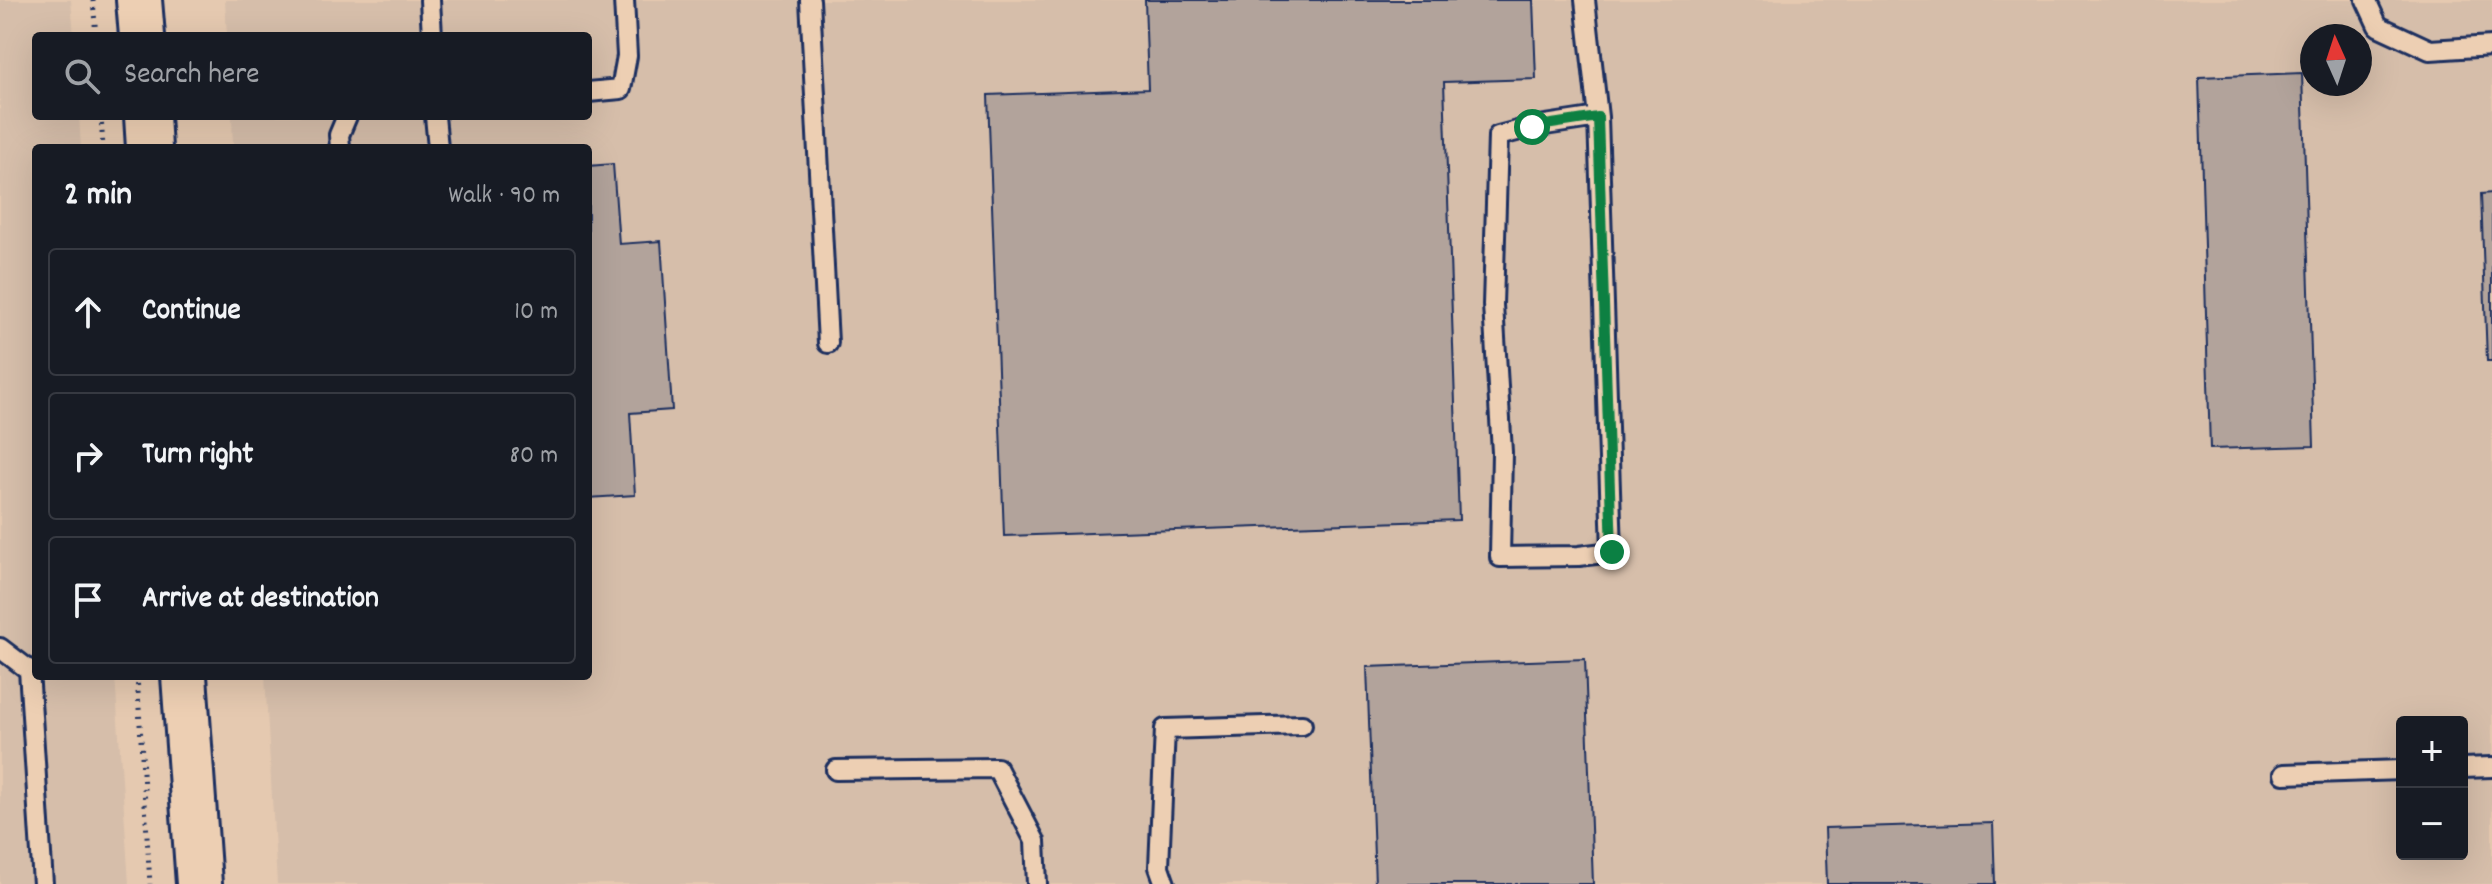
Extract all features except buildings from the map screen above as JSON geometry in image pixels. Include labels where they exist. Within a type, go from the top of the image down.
[{"type":"main road","points":[[139,0],[142,32]]},
{"type":"main road","points":[[147,120],[149,144]]},
{"type":"main road","points":[[184,680],[199,884]]},
{"type":"lane","points":[[430,0],[432,32]]},
{"type":"lane","points":[[592,92],[621,89],[627,56],[624,0]]},
{"type":"lane","points":[[810,0],[828,343]]},
{"type":"lane","points":[[1585,0],[1598,117],[1612,552],[1579,556],[1500,557],[1502,452],[1493,305],[1498,136],[1532,127],[1598,117]]},
{"type":"lane","points":[[2366,0],[2378,26],[2430,50],[2492,46]]},
{"type":"lane","points":[[340,144],[339,135],[345,120]]},
{"type":"lane","points":[[435,120],[438,144]]},
{"type":"lane","points":[[0,648],[32,670]]},
{"type":"lane","points":[[33,680],[43,884]]},
{"type":"lane","points":[[1165,884],[1159,867],[1165,729],[1302,725]]},
{"type":"lane","points":[[2468,768],[2492,767]]},
{"type":"lane","points":[[836,770],[997,768],[1035,841],[1037,884]]},
{"type":"lane","points":[[2284,774],[2396,770]]},
{"type":"path","points":[[93,0],[96,32]]},
{"type":"path","points":[[101,120],[103,144]]},
{"type":"path","points":[[137,680],[150,884]]},
{"type":"shaded area","points":[[0,0],[71,0],[74,32],[32,32],[32,120],[79,120],[81,144],[32,144],[32,680],[115,680],[129,884],[0,884]]},
{"type":"shaded area","points":[[225,0],[2492,0],[2492,884],[277,884],[265,680],[592,680],[592,144],[233,144],[232,120],[592,120],[592,32],[227,32]]},
{"type":"route","points":[[1532,127],[1598,117],[1612,552]]}]
